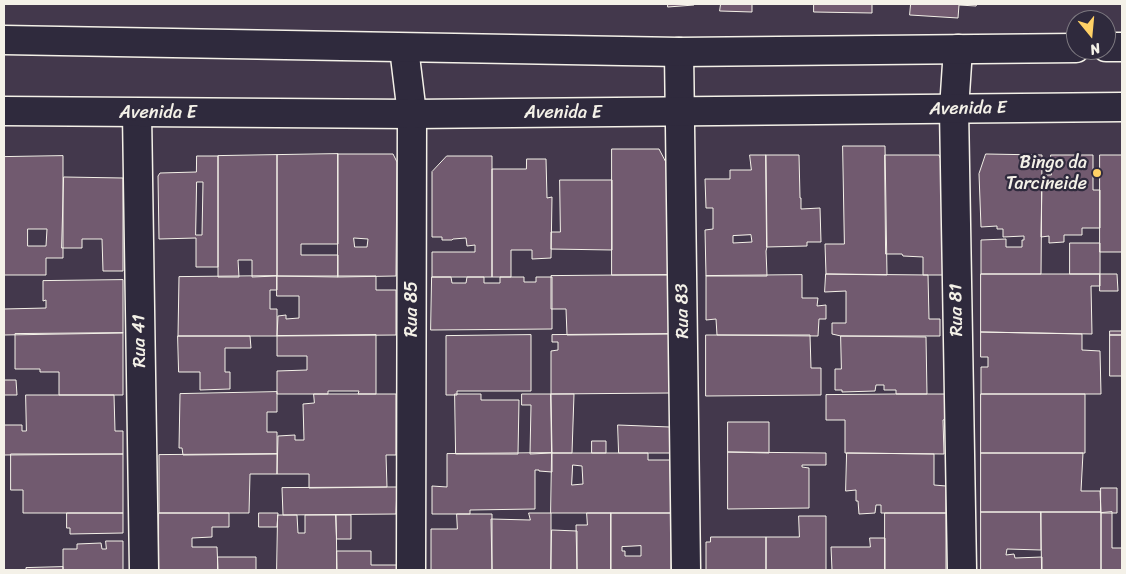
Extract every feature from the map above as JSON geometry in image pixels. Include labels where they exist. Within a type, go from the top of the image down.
[{"type":"street","points":[[4,40],[679,52],[1066,48]]},
{"type":"street","name":"Rua 85","points":[[404,48],[412,114],[411,570]]},
{"type":"street","name":"Rua 81","points":[[958,49],[954,109],[962,570]]},
{"type":"street","name":"Rua 83","points":[[679,52],[686,570]]},
{"type":"street","name":"Avenida E","points":[[4,111],[412,114],[1122,107]]},
{"type":"street","name":"Rua 41","points":[[137,113],[144,570]]},
{"type":"building","points":[[668,4],[694,4],[694,5],[668,7]]},
{"type":"building","points":[[721,4],[752,4],[752,12],[720,11]]},
{"type":"building","points":[[814,4],[872,4],[872,13],[814,12]]},
{"type":"building","points":[[911,4],[977,4],[976,6],[959,5],[958,18],[910,15]]},
{"type":"building","points":[[843,146],[885,146],[887,275],[826,274],[825,244],[844,244]]},
{"type":"building","points":[[612,149],[659,149],[670,170],[670,275],[612,275]]},
{"type":"building","points":[[338,154],[393,154],[397,162],[396,276],[338,277]],"holes":[[[354,238],[368,239],[367,247],[355,247]]]},
{"type":"building","points":[[338,154],[338,244],[301,244],[301,255],[338,255],[338,277],[277,276],[277,155]]},
{"type":"building","points":[[986,154],[1042,155],[1041,274],[981,274],[981,240],[1006,239],[1006,247],[1022,247],[1022,240],[1024,240],[1024,236],[1003,237],[1003,229],[997,229],[997,226],[981,227],[979,174]]},
{"type":"building","points":[[277,155],[277,276],[252,277],[252,260],[238,260],[239,277],[218,277],[218,156]]},
{"type":"building","points":[[750,155],[766,155],[767,276],[706,276],[705,230],[713,229],[713,208],[706,208],[705,179],[730,179],[730,170],[751,170]],"holes":[[[751,235],[752,242],[733,243],[733,236]]]},
{"type":"building","points":[[766,155],[799,155],[801,209],[820,208],[821,242],[807,242],[807,246],[767,247]]},
{"type":"building","points":[[885,155],[939,155],[946,171],[946,275],[923,275],[923,257],[886,254]]},
{"type":"building","points":[[1051,155],[1093,155],[1093,190],[1100,190],[1100,228],[1082,228],[1082,235],[1064,235],[1064,242],[1049,243],[1049,236],[1041,237],[1042,175],[1051,175]]},
{"type":"building","points":[[1100,155],[1122,155],[1122,252],[1100,252]]},
{"type":"building","points":[[63,156],[63,258],[46,258],[46,275],[4,275],[4,157]],"holes":[[[28,229],[47,229],[46,246],[28,246]]]},
{"type":"building","points":[[197,156],[218,156],[218,267],[196,267],[196,238],[159,239],[158,176],[160,173],[196,172]],"holes":[[[197,182],[203,182],[202,235],[196,235]]]},
{"type":"building","points":[[447,156],[492,156],[492,277],[432,277],[432,252],[475,252],[475,245],[467,246],[466,238],[442,240],[442,237],[432,237],[432,172]]},
{"type":"building","points":[[527,159],[546,159],[547,198],[552,197],[551,258],[532,259],[532,250],[511,250],[511,277],[492,277],[492,169],[526,169]]},
{"type":"building","points":[[64,177],[123,178],[123,271],[103,271],[102,239],[82,239],[82,248],[62,248]]},
{"type":"building","points":[[560,180],[612,180],[612,250],[551,249],[551,232],[560,232]]},
{"type":"building","points":[[1070,243],[1100,243],[1100,274],[1070,274]]},
{"type":"building","points":[[826,274],[928,275],[929,319],[940,319],[940,336],[841,336],[832,334],[832,323],[846,323],[846,291],[825,292]]},
{"type":"building","points":[[981,274],[1100,274],[1100,286],[1091,286],[1092,334],[981,332]]},
{"type":"building","points":[[1100,274],[1117,274],[1118,291],[1100,291]]},
{"type":"building","points":[[670,275],[670,334],[567,335],[566,309],[551,309],[551,276]]},
{"type":"building","points":[[802,275],[802,298],[818,298],[817,306],[826,305],[826,319],[819,319],[818,336],[717,335],[716,319],[706,320],[706,276]]},
{"type":"building","points":[[277,276],[376,276],[376,290],[396,290],[396,335],[277,336],[278,316],[286,315],[286,319],[299,318],[299,296],[277,296]]},
{"type":"building","points":[[277,276],[277,290],[270,290],[270,309],[277,309],[277,336],[178,336],[179,277]]},
{"type":"building","points":[[432,277],[451,277],[452,283],[466,283],[467,277],[484,277],[484,283],[500,283],[500,277],[524,277],[524,282],[536,282],[536,277],[552,277],[552,329],[431,330]]},
{"type":"building","points":[[123,280],[123,333],[4,335],[4,309],[46,308],[46,300],[43,301],[43,281]]},
{"type":"building","points":[[1110,331],[1122,331],[1122,335],[1110,335]]},
{"type":"building","points":[[981,332],[1082,334],[1082,350],[1100,351],[1101,394],[981,394],[981,367],[988,367],[988,357],[981,357]]},
{"type":"building","points":[[123,333],[123,395],[59,395],[59,372],[40,372],[40,369],[15,369],[15,334]]},
{"type":"building","points":[[670,334],[670,393],[551,394],[551,351],[558,350],[558,342],[552,342],[552,335]]},
{"type":"building","points":[[376,335],[376,394],[358,394],[359,391],[328,391],[328,394],[277,394],[277,371],[307,370],[307,356],[277,356],[277,336]]},
{"type":"building","points":[[531,335],[531,391],[457,391],[457,395],[446,395],[446,336]]},
{"type":"building","points":[[706,335],[810,335],[811,368],[821,368],[821,395],[706,396]]},
{"type":"building","points":[[1110,335],[1122,335],[1122,376],[1110,376]]},
{"type":"building","points":[[178,336],[250,336],[251,348],[225,348],[225,372],[230,372],[230,389],[200,390],[200,372],[179,372]]},
{"type":"building","points":[[841,336],[926,337],[927,394],[896,394],[896,390],[884,390],[884,385],[876,385],[875,391],[842,392],[842,390],[835,390],[835,369],[841,369]]},
{"type":"building","points":[[4,380],[16,380],[17,395],[4,395]]},
{"type":"building","points":[[277,392],[277,412],[267,412],[267,432],[277,432],[277,454],[183,455],[182,448],[179,448],[180,394]]},
{"type":"building","points":[[314,394],[396,394],[396,455],[386,455],[387,487],[309,488],[309,474],[277,474],[278,436],[295,435],[295,440],[304,440],[303,404],[314,403]]},
{"type":"building","points":[[455,394],[481,394],[481,400],[519,400],[518,454],[456,454]]},
{"type":"building","points":[[522,394],[551,394],[552,453],[530,454],[531,405],[522,405]]},
{"type":"building","points":[[551,394],[574,394],[572,453],[552,453]]},
{"type":"building","points":[[947,394],[946,419],[943,420],[944,454],[845,453],[845,420],[826,420],[826,395]]},
{"type":"building","points":[[981,394],[1085,394],[1085,453],[981,453]]},
{"type":"building","points":[[26,395],[114,395],[115,431],[123,431],[123,454],[4,455],[4,425],[22,425],[22,431],[26,431]]},
{"type":"building","points":[[728,422],[769,422],[769,453],[728,452]]},
{"type":"building","points":[[618,425],[670,427],[670,453],[619,453]]},
{"type":"building","points":[[592,441],[606,441],[606,453],[592,453]]},
{"type":"building","points":[[728,452],[826,453],[826,465],[802,465],[802,467],[809,468],[809,508],[728,509]]},
{"type":"building","points":[[552,453],[648,453],[648,460],[670,460],[671,513],[551,513]],"holes":[[[573,465],[582,466],[583,484],[572,485]]]},
{"type":"building","points":[[552,453],[552,472],[535,470],[535,509],[470,510],[470,514],[432,514],[432,486],[447,487],[447,454]]},
{"type":"building","points":[[847,453],[934,454],[934,485],[946,486],[946,513],[881,513],[881,505],[876,505],[875,513],[859,514],[856,490],[846,491]]},
{"type":"building","points":[[981,453],[1083,453],[1081,491],[1100,491],[1101,512],[981,512]]},
{"type":"building","points":[[11,454],[123,454],[123,513],[23,513],[23,490],[11,490]]},
{"type":"building","points":[[277,454],[277,474],[250,474],[249,513],[159,513],[159,455]]},
{"type":"building","points":[[397,487],[396,514],[283,515],[282,488]]},
{"type":"building","points":[[1101,488],[1117,488],[1117,513],[1101,513]]},
{"type":"building","points":[[981,512],[1041,512],[1041,550],[1007,549],[1006,555],[1014,554],[1015,558],[1042,557],[1042,570],[981,570]]},
{"type":"building","points":[[1041,512],[1101,512],[1101,570],[1042,570]]},
{"type":"building","points":[[1112,512],[1112,548],[1122,548],[1122,570],[1101,570],[1101,513]]},
{"type":"building","points":[[67,513],[123,513],[123,533],[70,534],[70,528],[67,528]]},
{"type":"building","points":[[159,513],[229,513],[229,527],[212,527],[212,537],[192,538],[192,547],[217,547],[218,570],[159,570]]},
{"type":"building","points":[[259,513],[278,513],[277,527],[259,527]]},
{"type":"building","points":[[529,513],[551,513],[551,570],[492,570],[491,519],[530,520]]},
{"type":"building","points":[[587,513],[611,513],[611,570],[577,570],[576,525],[587,525]]},
{"type":"building","points":[[611,513],[671,513],[671,570],[611,570]],"holes":[[[641,546],[641,556],[625,556],[625,551],[622,551],[622,547]]]},
{"type":"building","points":[[885,513],[946,513],[946,570],[885,570]]},
{"type":"building","points":[[457,514],[492,514],[492,570],[431,570],[431,529],[457,529]]},
{"type":"building","points":[[278,515],[297,515],[298,533],[305,533],[305,515],[336,515],[337,570],[277,570]]},
{"type":"building","points":[[336,515],[351,515],[351,539],[337,539]]},
{"type":"building","points":[[799,516],[826,516],[826,570],[766,570],[766,537],[799,537]]},
{"type":"building","points":[[552,530],[577,531],[577,570],[551,570]]},
{"type":"building","points":[[711,537],[766,537],[766,570],[706,570],[706,542],[710,542]]},
{"type":"building","points":[[870,538],[885,538],[885,570],[832,570],[831,547],[870,547]]},
{"type":"building","points":[[106,541],[123,541],[123,570],[63,570],[63,549],[77,549],[77,544],[101,543],[102,549],[106,549]]},
{"type":"building","points":[[337,551],[371,551],[371,565],[397,565],[397,570],[337,570]]},
{"type":"building","points":[[218,557],[256,557],[256,570],[218,570]]},
{"type":"building","points":[[63,567],[63,570],[26,570],[26,568]]},
{"type":"place","name":"Bingo da Tarcineide","points":[[1097,173]]}]
